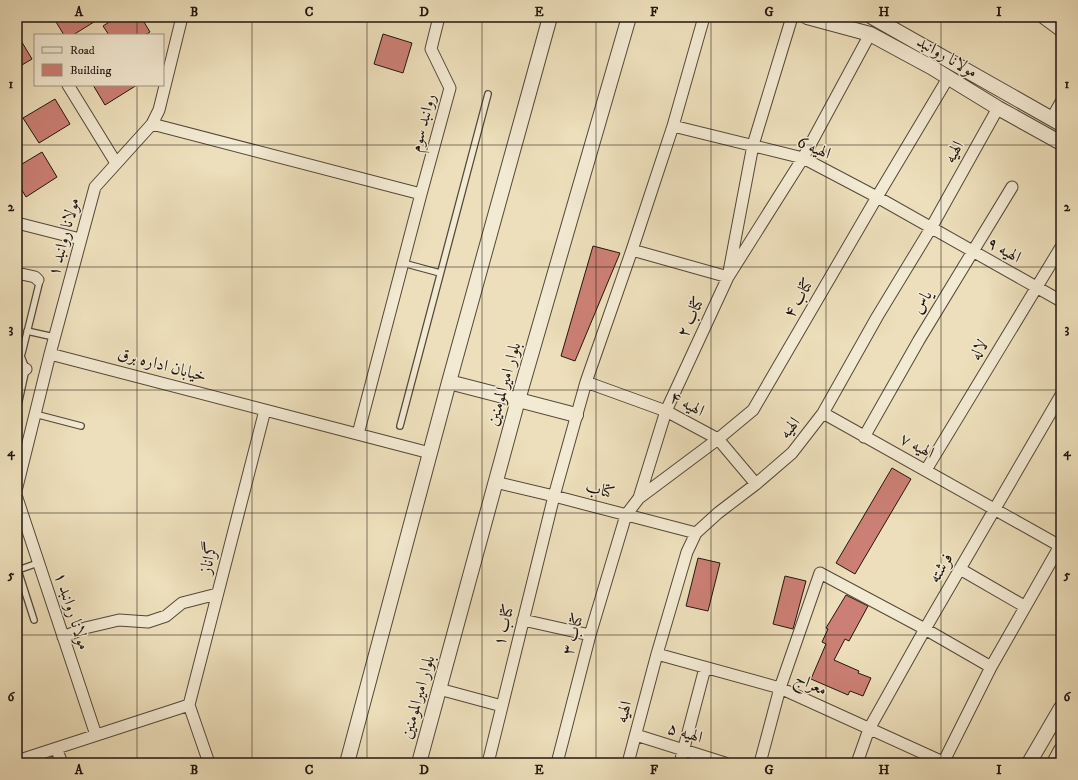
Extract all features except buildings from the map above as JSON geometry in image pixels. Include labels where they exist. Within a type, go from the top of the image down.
[{"type":"street","name":"مولانا روانبد ۱","points":[[17,486],[54,337],[95,187],[152,124],[159,110],[182,17]]},
{"type":"street","name":"روانبد سوم","points":[[358,434],[450,88],[431,49],[439,17]]},
{"type":"street","points":[[347,763],[449,382],[550,17]]},
{"type":"street","name":"بلوار امیرالمومنین","points":[[419,763],[518,400],[629,17]]},
{"type":"street","name":"کتاب ۱","points":[[488,763],[554,496],[576,415],[673,126],[704,17]]},
{"type":"street","name":"کتاب ۲","points":[[639,498],[666,411],[728,278],[753,145],[792,17]]},
{"type":"street","name":"مولانا روانبد","points":[[807,17],[870,34],[931,67],[1061,144]]},
{"type":"street","name":"مولانا روانبد","points":[[872,17],[1056,121]]},
{"type":"street","points":[[1042,17],[1061,31]]},
{"type":"street","points":[[632,250],[728,278],[802,158],[870,34]]},
{"type":"street","points":[[931,67],[939,54]]},
{"type":"street","name":"کتاب ۴","points":[[639,498],[718,440],[753,410],[948,78]]},
{"type":"street","points":[[69,86],[116,163]]},
{"type":"street","points":[[1056,121],[1061,102]]},
{"type":"street","name":"الهیه","points":[[628,763],[657,654],[687,552],[696,533],[718,513],[756,484],[792,453],[823,413],[877,317],[931,228],[998,108]]},
{"type":"street","points":[[152,124],[421,194]]},
{"type":"street","name":"الهیه 6","points":[[673,126],[802,158],[877,197],[931,228]]},
{"type":"street","name":"یاس","points":[[864,437],[919,340],[1012,187]]},
{"type":"street","points":[[17,223],[80,239]]},
{"type":"street","name":"الهیه ۹","points":[[931,228],[1061,301]]},
{"type":"street","name":"لاله","points":[[926,470],[1061,246]]},
{"type":"street","points":[[17,273],[35,277],[38,280]]},
{"type":"street","name":"خیابان اداره برق","points":[[50,354],[265,410]]},
{"type":"street","points":[[449,382],[576,415]]},
{"type":"street","name":"الهیه ۴","points":[[586,382],[666,411],[718,440],[756,484]]},
{"type":"street","name":"فرشته","points":[[857,763],[869,729],[925,629],[1061,395]]},
{"type":"street","points":[[265,410],[430,453]]},
{"type":"street","name":"گراناز","points":[[190,704],[265,410]]},
{"type":"street","name":"الهیه ۷","points":[[823,413],[1061,545]]},
{"type":"street","name":"کتاب","points":[[495,482],[696,533]]},
{"type":"street","name":"مولانا روانبد ۱","points":[[17,498],[96,735]]},
{"type":"street","points":[[626,515],[639,498]]},
{"type":"street","name":"کتاب ۳","points":[[557,763],[590,635],[626,515]]},
{"type":"street","points":[[944,763],[991,667],[1024,606],[1061,545]]},
{"type":"street","points":[[960,569],[1024,606]]},
{"type":"street","points":[[760,763],[780,688],[820,573],[925,629],[991,667]]},
{"type":"street","points":[[63,637],[85,628],[118,620],[148,622],[166,616],[182,603],[217,594]]},
{"type":"street","points":[[523,620],[590,635]]},
{"type":"street","name":"معراج","points":[[657,654],[780,688],[944,763]]},
{"type":"street","points":[[680,763],[705,668]]},
{"type":"street","points":[[439,690],[502,706]]},
{"type":"street","points":[[17,761],[190,704],[209,763]]},
{"type":"street","points":[[1029,763],[1061,708]]},
{"type":"street","name":"الهیه ۵","points":[[636,735],[725,763]]},
{"type":"street","points":[[56,748],[62,763]]},
{"type":"street","points":[[1054,763],[1061,750]]},
{"type":"lane","points":[[400,426],[488,94]]},
{"type":"lane","points":[[403,263],[440,273]]},
{"type":"lane","points":[[17,410],[22,368],[21,356],[39,284],[38,280]]},
{"type":"lane","points":[[27,331],[54,337]]},
{"type":"lane","points":[[35,414],[81,426]]},
{"type":"lane","points":[[34,620],[17,569],[38,563]]}]
